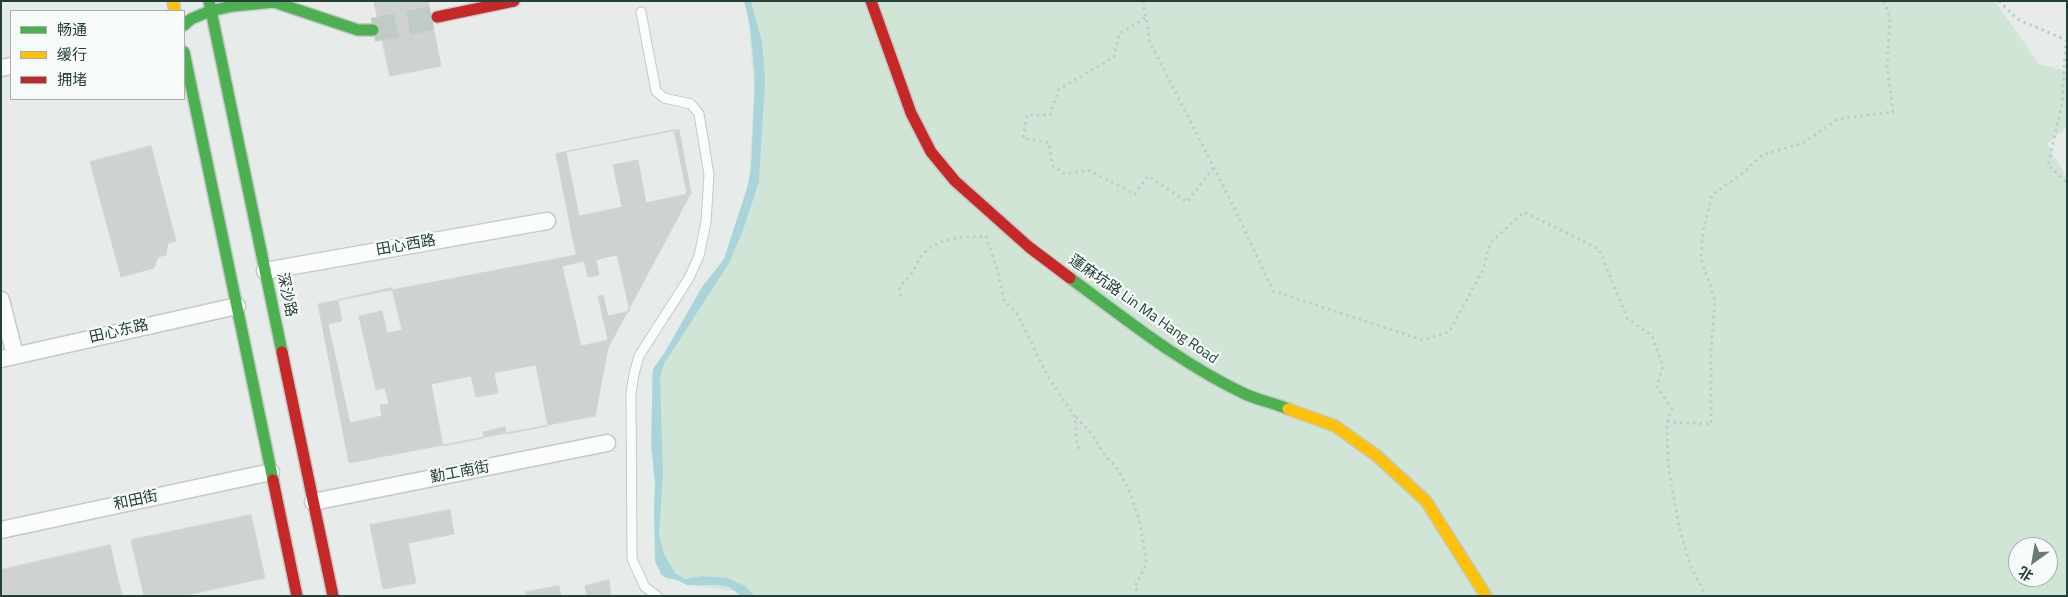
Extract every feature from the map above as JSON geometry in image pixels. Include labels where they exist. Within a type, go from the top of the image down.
[{"type":"main road","points":[[437,17],[514,1]]},
{"type":"main road","name":"蓮麻坑路 Lin Ma Hang Road","points":[[870,1],[911,112],[931,152],[956,181],[1029,248],[1157,342],[1211,377],[1247,395],[1335,426],[1377,456],[1426,501],[1486,596]]},
{"type":"main road","points":[[185,24],[210,6],[274,2],[358,30],[373,30]]},
{"type":"main road","name":"深沙路","points":[[210,6],[332,596]]},
{"type":"main road","points":[[185,57],[297,596]]},
{"type":"street","name":"田心西路","points":[[265,271],[547,221]]},
{"type":"street","points":[[1,300],[8,357]]},
{"type":"street","name":"田心东路","points":[[8,357],[236,306]]},
{"type":"street","name":"勤工南街","points":[[313,502],[607,443]]},
{"type":"street","name":"和田街","points":[[1,530],[271,472]]},
{"type":"lane","points":[[641,12],[656,91],[664,98],[691,104],[699,114],[709,175],[706,222],[699,256],[689,278],[639,356],[631,393],[632,559],[646,587],[657,596]]},
{"type":"path","points":[[1143,1],[1150,42],[1235,209],[1273,291],[1423,340],[1448,332],[1483,270],[1490,242],[1524,212],[1599,249],[1627,318],[1652,336],[1663,366],[1657,386],[1672,409],[1667,422],[1668,464],[1679,527],[1691,567],[1706,596]]},
{"type":"path","points":[[1667,422],[1712,424],[1711,350],[1715,300],[1701,259],[1702,232],[1712,195],[1742,174],[1762,155],[1804,143],[1838,119],[1893,112],[1887,65],[1890,18],[1884,1]]},
{"type":"path","points":[[1999,1],[2017,19],[2066,40],[2062,104],[2048,165],[2067,183]]},
{"type":"path","points":[[1145,18],[1119,34],[1114,57],[1059,89],[1050,115],[1026,115],[1023,138],[1049,143],[1052,166],[1065,174],[1088,170],[1135,194],[1148,176],[1187,202],[1213,168]]},
{"type":"path","points":[[984,231],[998,272],[1004,300],[1018,315],[1047,375],[1075,417],[1092,434],[1106,457],[1115,465],[1129,490],[1139,519],[1146,556],[1146,565],[1135,586],[1139,596]]},
{"type":"path","points":[[901,296],[898,289],[911,274],[921,255],[939,243],[956,238],[986,237]]},
{"type":"path","points":[[1075,417],[1076,440],[1080,452]]},
{"type":"green space","points":[[747,1],[1995,1],[2039,64],[2067,71],[2067,127],[2047,144],[2067,178],[2067,596],[741,596],[737,591],[687,585],[661,574],[651,374],[672,349],[724,259],[751,185],[762,196],[749,180],[754,90]]},
{"type":"water","points":[[744,1],[751,1],[762,42],[765,80],[759,182],[742,233],[729,263],[664,364],[660,378],[663,474],[659,534],[664,554],[675,573],[685,579],[702,576],[727,578],[745,586],[755,596],[741,596],[730,587],[719,585],[687,585],[678,580],[666,578],[661,574],[655,561],[655,485],[651,443],[653,369],[665,352],[702,287],[724,259],[751,170],[755,78],[750,26]]},
{"type":"building","points":[[374,1],[428,1],[441,66],[390,76]]},
{"type":"building","points":[[674,130],[687,194],[646,203],[638,160],[613,165],[622,207],[579,216],[566,152]]},
{"type":"building","points":[[679,130],[691,193],[608,348],[595,416],[349,463],[318,304],[576,255],[556,154]]},
{"type":"building","points":[[151,146],[176,241],[168,243],[166,255],[158,257],[154,268],[121,277],[90,162]]},
{"type":"building","points":[[617,255],[630,311],[608,316],[603,295],[598,296],[608,340],[581,346],[562,266],[584,261],[588,277],[599,275],[596,260]]},
{"type":"building","points":[[392,288],[402,330],[387,333],[382,311],[359,316],[376,390],[385,388],[389,404],[380,405],[382,416],[350,423],[328,324],[342,321],[338,300]]},
{"type":"building","points":[[536,365],[548,426],[506,434],[505,427],[483,432],[484,438],[443,446],[431,384],[471,376],[476,397],[498,393],[494,373]]},
{"type":"building","points":[[450,510],[454,534],[408,543],[416,583],[383,589],[370,525]]},
{"type":"building","points":[[251,515],[265,578],[182,596],[144,596],[131,540]]},
{"type":"building","points":[[110,545],[122,596],[1,596],[1,570]]},
{"type":"building","points":[[609,580],[611,596],[587,596],[585,586]]},
{"type":"building","points":[[559,586],[561,596],[527,596],[526,592]]},
{"type":"tunnel","points":[[373,30],[437,17]]},
{"type":"traffic: fast","points":[[209,1],[282,352]]},
{"type":"traffic: fast","points":[[185,24],[191,19],[210,11],[233,6],[274,2],[358,30],[373,30]]},
{"type":"traffic: fast","points":[[185,57],[273,480]]},
{"type":"traffic: fast","points":[[1070,278],[1154,340],[1199,369],[1245,394],[1288,409]]},
{"type":"traffic: slow","points":[[173,1],[175,10]]},
{"type":"traffic: slow","points":[[1288,409],[1335,426],[1377,456],[1426,501],[1486,596]]},
{"type":"traffic: jam","points":[[437,17],[514,1]]},
{"type":"traffic: jam","points":[[871,1],[911,113],[931,152],[955,181],[1029,247],[1070,278]]},
{"type":"traffic: jam","points":[[282,352],[333,596]]},
{"type":"traffic: jam","points":[[273,480],[297,596]]}]
